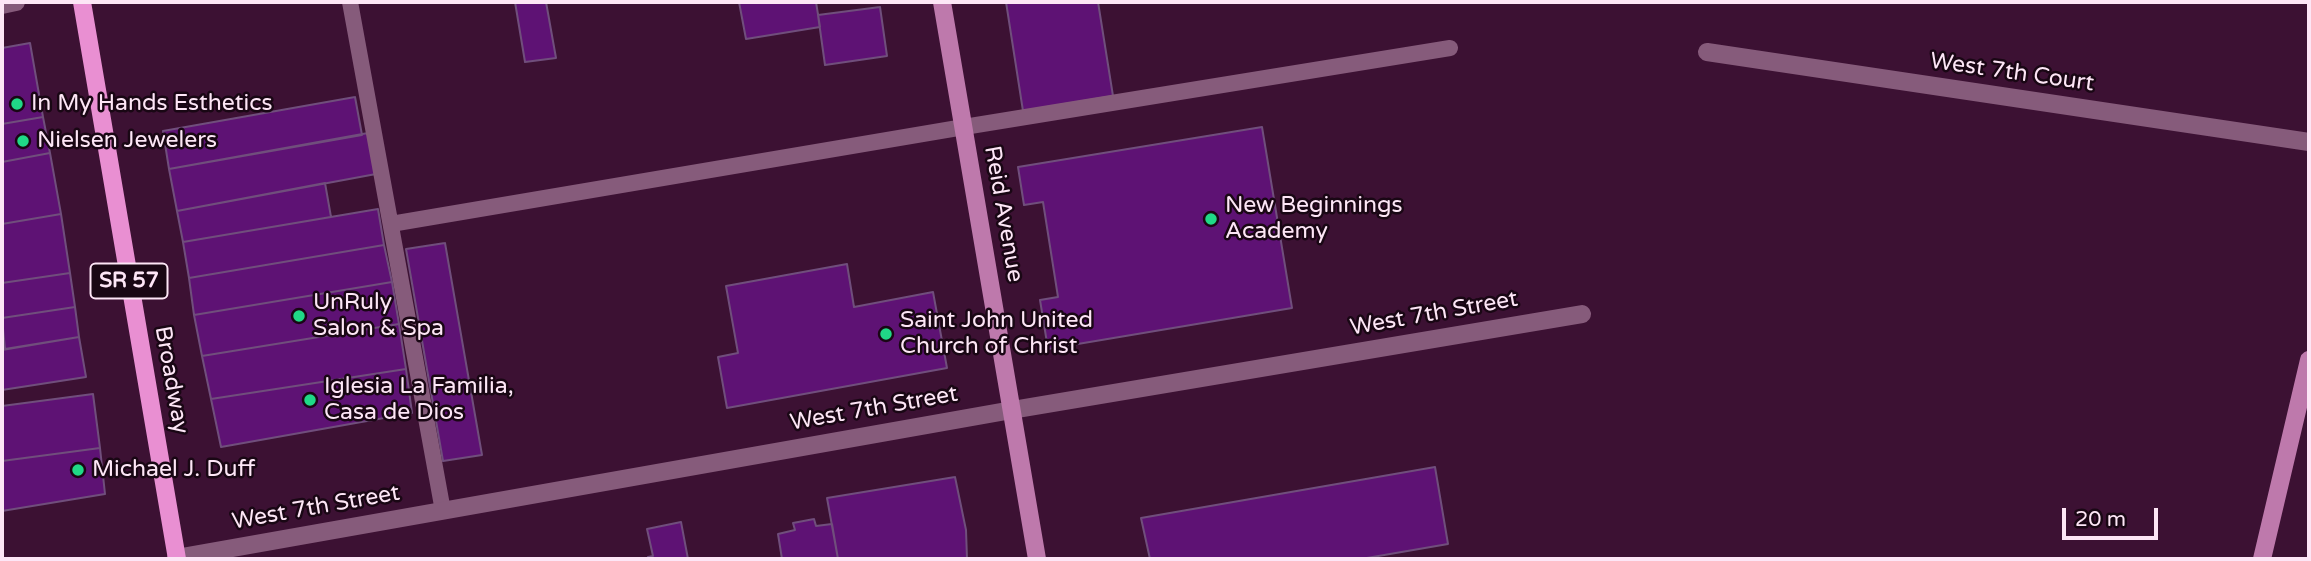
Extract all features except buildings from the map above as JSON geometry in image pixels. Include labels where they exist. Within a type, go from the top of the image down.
[{"type":"main road","name":"Broadway","points":[[82,2],[176,559]]},
{"type":"street","points":[[2,5],[16,2]]},
{"type":"street","name":"Reid Avenue","points":[[942,2],[1037,559]]},
{"type":"street","name":"West 7th Court","points":[[1707,52],[2309,142]]},
{"type":"street","name":"West 7th Street","points":[[176,559],[1012,410],[1582,314]]},
{"type":"street","points":[[2262,559],[2309,360]]},
{"type":"lane","points":[[350,2],[443,511]]},
{"type":"lane","points":[[391,225],[964,127],[1450,48]]},
{"type":"place","name":"In My Hands Esthetics","points":[[17,104]]},
{"type":"place","name":"Nielsen Jewelers","points":[[23,141]]},
{"type":"place","name":"New Beginnings Academy","points":[[1211,219]]},
{"type":"place","name":"UnRuly Salon & Spa","points":[[299,316]]},
{"type":"place","name":"Saint John United Church of Christ","points":[[886,334]]},
{"type":"place","name":"Iglesia La Familia, Casa de Dios","points":[[310,400]]},
{"type":"place","name":"Michael J. Duff","points":[[78,470]]}]
